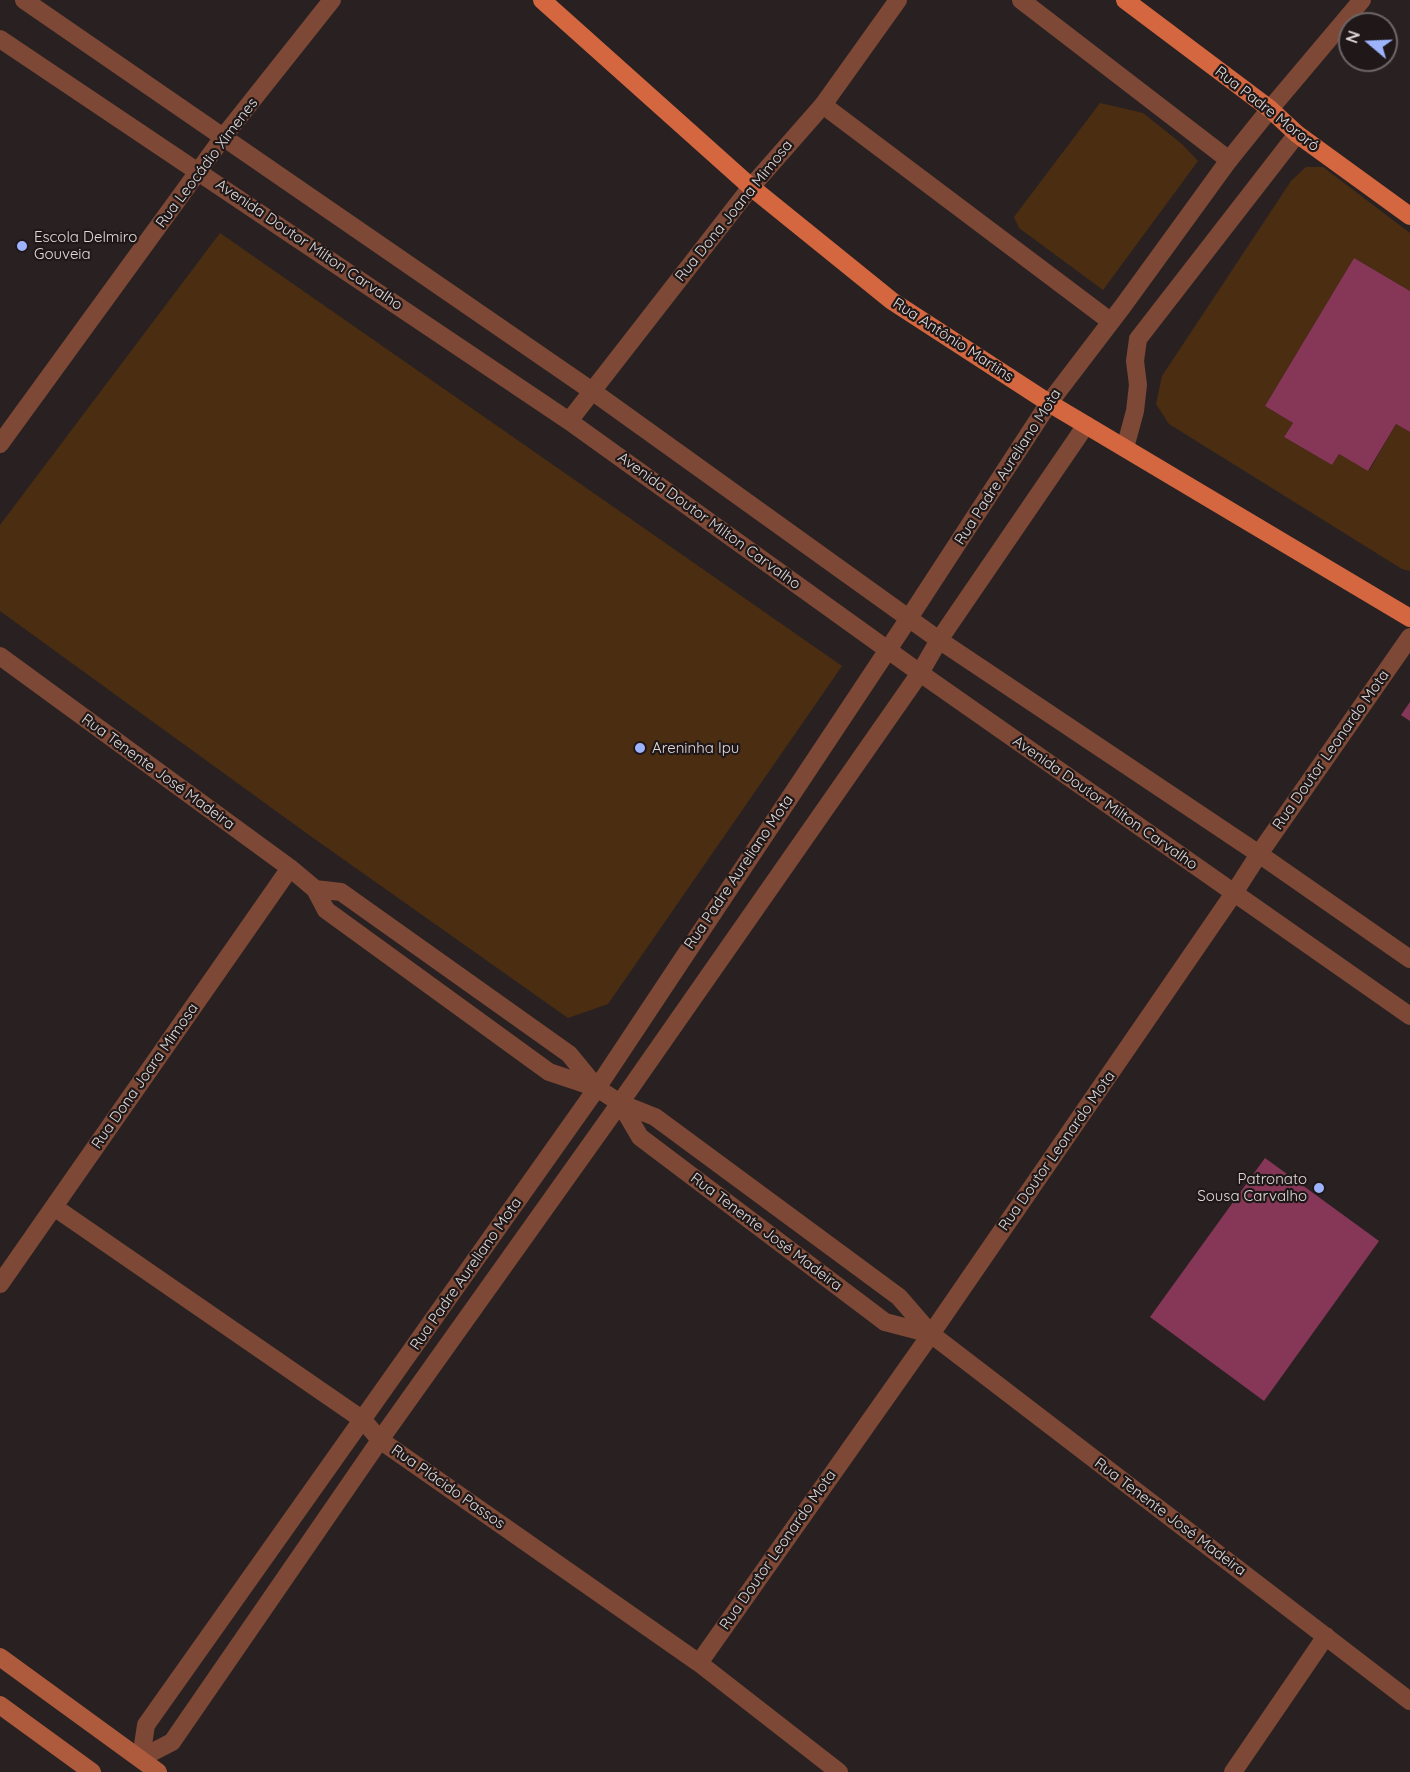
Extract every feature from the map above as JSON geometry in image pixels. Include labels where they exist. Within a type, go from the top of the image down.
[{"type":"main road","name":"Rua Antônio Martins","points":[[542,0],[751,187],[892,301],[1086,425],[1410,618]]},
{"type":"main road","name":"Rua Padre Mororó","points":[[1125,0],[1270,109],[1296,134],[1410,216]]},
{"type":"street","points":[[24,0],[592,391],[939,640],[1259,854],[1410,959]]},
{"type":"street","name":"Rua Leocádio Ximenes","points":[[0,444],[224,136],[332,0]]},
{"type":"street","name":"Rua Dona Joana Mimosa","points":[[569,421],[751,187],[823,105],[898,0]]},
{"type":"street","points":[[1021,0],[1229,160]]},
{"type":"street","name":"Rua Padre Aureliano Mota","points":[[136,1765],[146,1725],[597,1088],[909,618],[1049,402],[1229,160],[1362,0]]},
{"type":"street","name":"Avenida Doutor Milton Carvalho","points":[[0,39],[569,421],[920,673],[1410,1016]]},
{"type":"street","points":[[823,105],[1110,321]]},
{"type":"street","points":[[1125,448],[1135,411],[1138,385],[1135,361],[1138,339],[1296,134]]},
{"type":"street","name":"Rua Padre Aureliano Mota","points":[[136,1765],[172,1742],[380,1440],[620,1103],[920,673],[939,640],[1086,425]]},
{"type":"street","name":"Rua Doutor Leonardo Mota","points":[[699,1663],[931,1334],[1410,637]]},
{"type":"street","name":"Rua Tenente José Madeira","points":[[0,656],[290,868],[315,889],[326,910],[549,1072],[597,1088],[620,1103],[655,1117],[899,1297],[931,1334],[1410,1701]]},
{"type":"street","name":"Rua Dona Joara Mimosa","points":[[0,1284],[290,868]]},
{"type":"street","name":"Rua Tenente José Madeira","points":[[315,889],[341,892],[569,1054],[597,1088]]},
{"type":"street","name":"Rua Tenente José Madeira","points":[[620,1103],[640,1137],[885,1322],[931,1334]]},
{"type":"street","name":"Rua Plácido Passos","points":[[54,1207],[363,1420],[380,1440],[699,1663],[839,1772]]},
{"type":"street","points":[[1233,1772],[1326,1636]]},
{"type":"street","points":[[0,1657],[136,1765],[158,1772]]},
{"type":"street","points":[[0,1705],[92,1772]]},
{"type":"shaded area","points":[[1100,103],[1143,113],[1182,144],[1198,161],[1103,290],[1019,228],[1014,217]]},
{"type":"shaded area","points":[[1306,167],[1323,167],[1410,233],[1410,291],[1354,258],[1265,406],[1293,423],[1284,437],[1332,465],[1339,454],[1369,471],[1396,424],[1410,432],[1410,571],[1402,569],[1169,424],[1156,404],[1162,376],[1291,181]]},
{"type":"shaded area","points":[[220,233],[842,666],[608,1004],[568,1018],[309,835],[0,611],[0,525]]},
{"type":"building","points":[[1354,258],[1410,291],[1410,432],[1396,424],[1368,471],[1339,454],[1332,465],[1284,437],[1293,423],[1265,406]]},
{"type":"building","points":[[1410,702],[1410,721],[1401,715]]},
{"type":"building","points":[[1265,1158],[1379,1241],[1264,1401],[1150,1317]]},
{"type":"place","name":"Escola Delmiro Gouveia","points":[[22,246]]},
{"type":"place","name":"Areninha Ipu","points":[[640,748]]},
{"type":"place","name":"Patronato Sousa Carvalho","points":[[1319,1188]]}]
